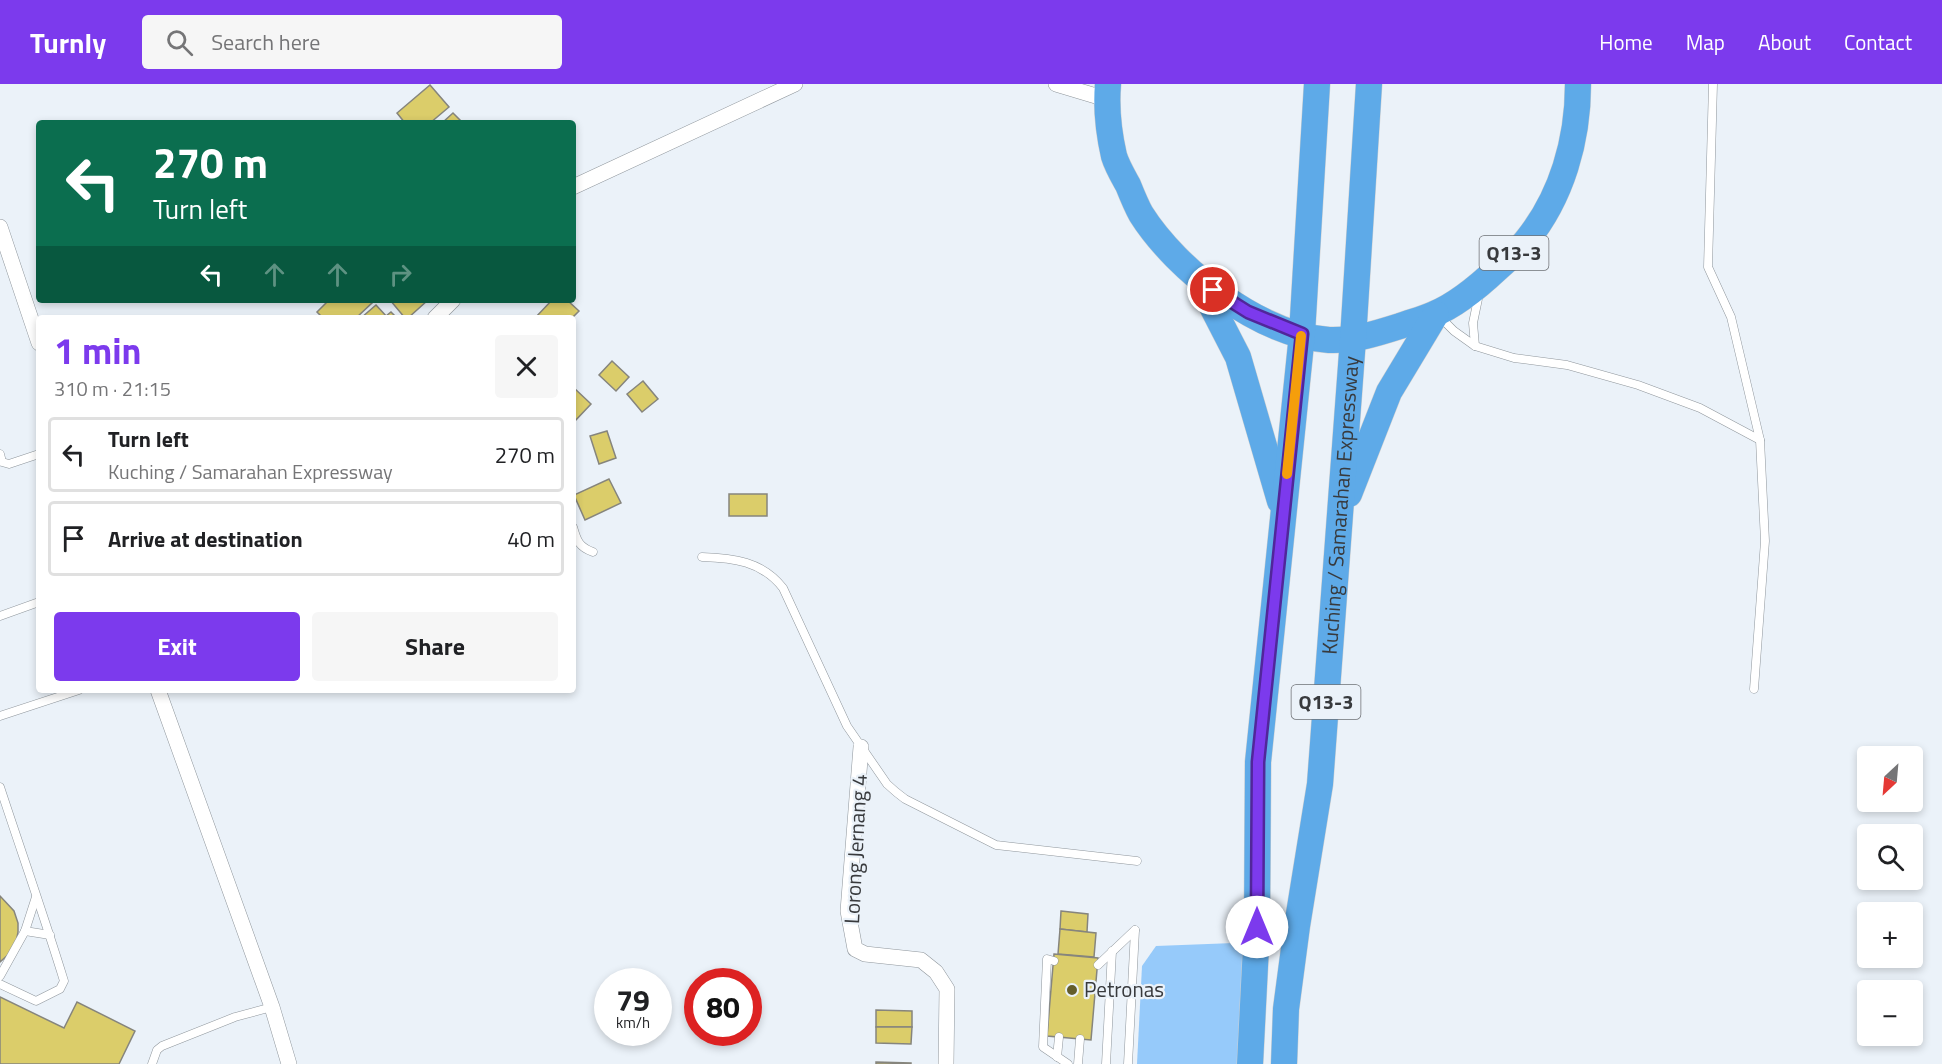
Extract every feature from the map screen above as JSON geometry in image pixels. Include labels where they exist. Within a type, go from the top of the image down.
[{"type":"highway","name":"Q13-3","points":[[1250,1064],[1257,927],[1258,762],[1302,334],[1317,84]]},
{"type":"highway","name":"Kuching / Samarahan Expressway","points":[[1284,1064],[1287,1009],[1297,926],[1320,784],[1353,339],[1369,84]]},
{"type":"highway","name":"Kuching / Samarahan Expressway","points":[[1107,92],[1115,158],[1141,214],[1164,242],[1196,276],[1230,302],[1248,312],[1302,334],[1328,340],[1353,339],[1436,314],[1482,284],[1526,242],[1547,209],[1572,146],[1578,111],[1578,84]]},
{"type":"highway","points":[[1196,276],[1238,357],[1283,513]]},
{"type":"highway","points":[[1340,519],[1389,392],[1436,314]]},
{"type":"street","points":[[576,186],[795,84]]},
{"type":"street","points":[[1056,84],[1107,92]]},
{"type":"street","points":[[0,227],[36,334]]},
{"type":"street","points":[[438,315],[450,303]]},
{"type":"street","points":[[159,693],[272,1007],[289,1064]]},
{"type":"street","name":"Lorong Jernang 4","points":[[861,747],[848,911],[851,936],[855,949],[865,954],[921,960],[936,972],[947,988],[946,1064]]},
{"type":"lane","points":[[1713,84],[1708,267],[1731,317],[1760,440],[1765,541],[1754,689]]},
{"type":"lane","points":[[1475,346],[1473,323],[1482,284]]},
{"type":"lane","points":[[1436,314],[1475,346],[1514,358],[1567,364],[1638,385],[1700,408],[1760,440]]},
{"type":"lane","points":[[0,454],[2,462],[9,464],[36,455]]},
{"type":"lane","points":[[576,536],[585,549],[593,552]]},
{"type":"lane","points":[[702,557],[739,559],[774,576],[783,588],[847,726],[887,784],[905,799],[996,845],[1137,861]]},
{"type":"lane","points":[[0,616],[36,603]]},
{"type":"lane","points":[[0,716],[70,693]]},
{"type":"lane","points":[[0,787],[64,981],[60,989],[36,1001],[0,984]]},
{"type":"lane","points":[[0,976],[25,931],[36,897]]},
{"type":"lane","points":[[1098,965],[1135,930],[1128,1064]]},
{"type":"lane","points":[[25,931],[50,935]]},
{"type":"lane","points":[[1106,1064],[1112,951]]},
{"type":"lane","points":[[1054,961],[1047,959],[1042,1047],[1068,1064]]},
{"type":"lane","points":[[152,1064],[157,1050],[162,1046],[235,1017],[272,1007]]},
{"type":"lane","points":[[1057,1057],[1059,1037]]},
{"type":"lane","points":[[1078,1064],[1080,1039]]},
{"type":"shaded area","points":[[1234,943],[1243,952],[1239,1064],[1137,1064],[1142,966],[1156,946]]},
{"type":"building","points":[[430,85],[449,107],[434,120],[403,120],[397,113]]},
{"type":"building","points":[[453,113],[460,120],[445,120]]},
{"type":"building","points":[[326,303],[372,303],[359,315],[320,315],[317,312]]},
{"type":"building","points":[[392,303],[425,303],[411,315],[402,315]]},
{"type":"building","points":[[549,303],[570,303],[579,311],[575,315],[538,315]]},
{"type":"building","points":[[376,305],[385,315],[364,315]]},
{"type":"building","points":[[612,361],[629,377],[616,391],[599,375]]},
{"type":"building","points":[[643,381],[658,399],[642,412],[627,394]]},
{"type":"building","points":[[576,390],[591,404],[576,420]]},
{"type":"building","points":[[607,431],[616,458],[599,464],[590,436]]},
{"type":"building","points":[[609,479],[621,503],[585,520],[576,494]]},
{"type":"building","points":[[729,494],[767,494],[767,516],[729,516]]},
{"type":"building","points":[[0,896],[14,911],[18,932],[16,943],[10,953],[0,962]]},
{"type":"building","points":[[1061,911],[1088,914],[1087,932],[1060,929]]},
{"type":"building","points":[[1060,929],[1096,933],[1094,957],[1058,954]]},
{"type":"building","points":[[1054,954],[1098,958],[1091,1040],[1047,1036]]},
{"type":"building","points":[[0,997],[64,1028],[77,1002],[135,1031],[119,1064],[0,1064]]},
{"type":"building","points":[[876,1010],[912,1011],[912,1027],[876,1027]]},
{"type":"building","points":[[876,1027],[912,1027],[911,1044],[876,1043]]},
{"type":"building","points":[[876,1062],[911,1063],[911,1064],[876,1064]]},
{"type":"slow traffic","points":[[1287,474],[1301,336]]},
{"type":"place","name":"Petronas","points":[[1072,990]]},
{"type":"route","points":[[1213,290],[1248,312],[1302,334],[1258,762],[1257,927]]}]
